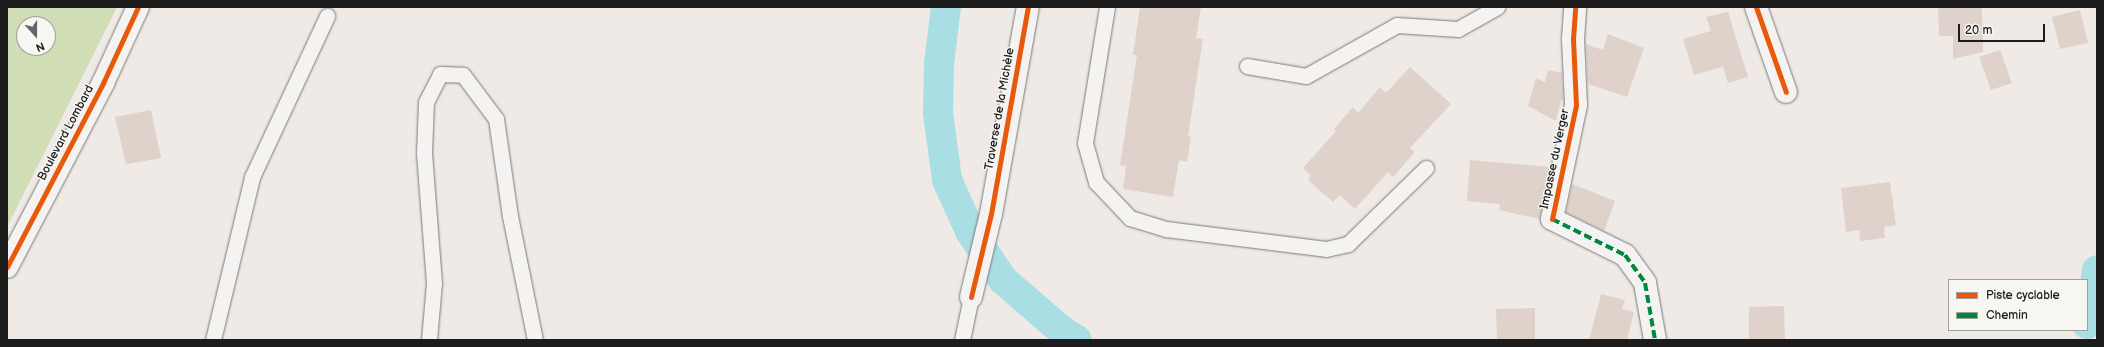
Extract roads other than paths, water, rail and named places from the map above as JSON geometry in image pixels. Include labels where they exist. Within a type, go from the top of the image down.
[{"type":"street","name":"Boulevard Lombard","points":[[7,267],[103,83],[138,7]]},
{"type":"street","name":"Traverse de la Michèle","points":[[971,297],[992,214],[1028,7]]},
{"type":"street","name":"Impasse du Verger","points":[[1575,7],[1573,39],[1576,105],[1552,220],[1625,255],[1645,283],[1656,340]]},
{"type":"street","points":[[1756,7],[1786,92]]},
{"type":"lane","points":[[1107,7],[1085,143],[1096,182],[1130,218],[1166,229],[1326,249],[1348,244],[1426,168]]},
{"type":"lane","points":[[1247,66],[1306,76],[1397,25],[1458,29],[1497,7]]},
{"type":"lane","points":[[213,340],[252,177],[327,16]]},
{"type":"lane","points":[[429,340],[434,283],[424,153],[426,102],[440,74],[463,76],[496,119],[510,216],[535,340]]},
{"type":"lane","points":[[962,340],[971,297]]},
{"type":"waterway","points":[[946,7],[939,63],[938,113],[947,180],[970,231],[1003,280],[1062,331],[1077,340]]},
{"type":"waterway","points":[[2088,322],[2091,316],[2097,270]]}]
